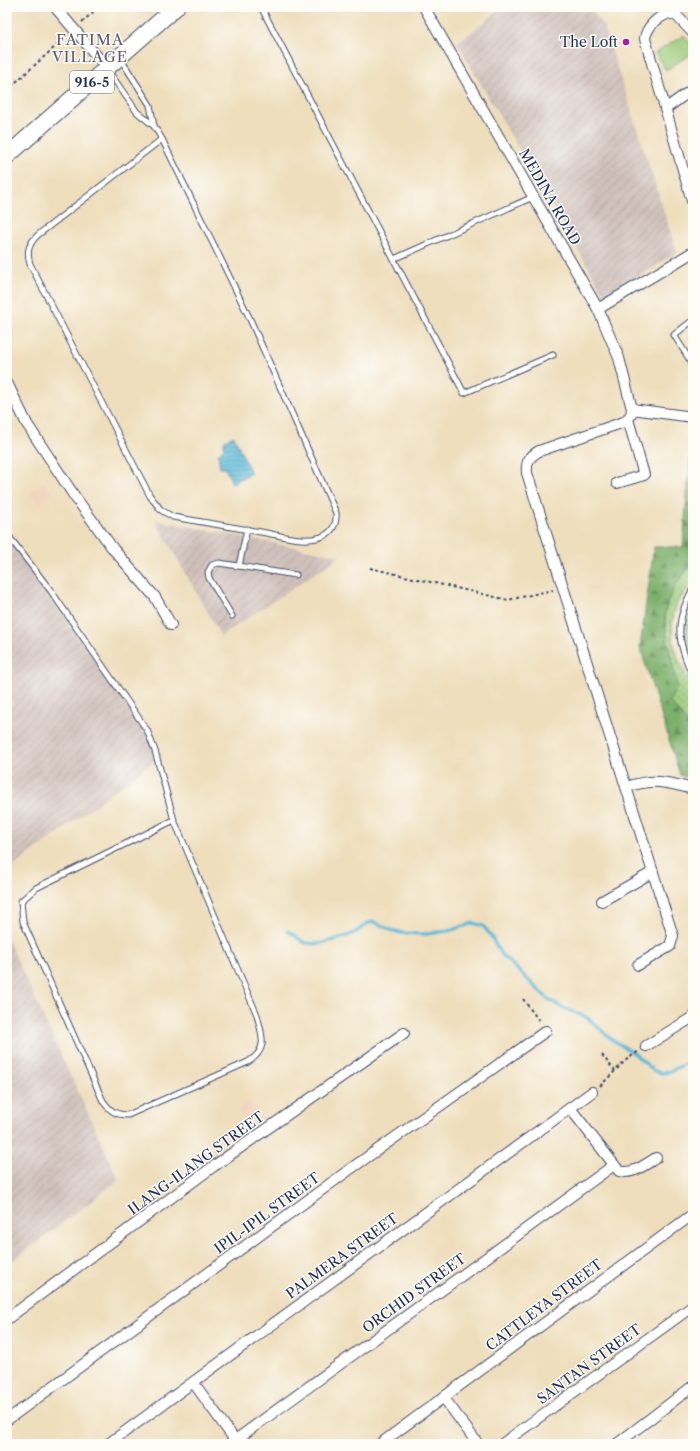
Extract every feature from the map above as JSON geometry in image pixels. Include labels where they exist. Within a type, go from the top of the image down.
[{"type":"main road","name":"916-5","points":[[7,156],[176,7]]},
{"type":"street","points":[[55,7],[107,68]]},
{"type":"street","name":"MEDINA ROAD","points":[[424,7],[598,310],[618,358],[644,475],[617,483]]},
{"type":"street","points":[[693,33],[677,16],[669,13],[650,26],[645,33],[647,48],[666,109],[689,170],[693,204]]},
{"type":"street","points":[[666,109],[693,89]]},
{"type":"street","points":[[598,310],[693,252]]},
{"type":"street","points":[[7,383],[27,424],[75,497],[114,550],[154,597],[171,625]]},
{"type":"street","points":[[638,965],[665,950],[672,941],[653,872],[527,473],[526,464],[529,458],[539,451],[630,414],[693,417]]},
{"type":"street","points":[[627,788],[654,781],[666,781],[693,789]]},
{"type":"street","points":[[602,902],[653,872]]},
{"type":"street","points":[[646,1046],[693,1017]]},
{"type":"street","name":"IPIL-IPIL STREET","points":[[7,1420],[355,1165],[546,1031]]},
{"type":"street","name":"ILANG-ILANG STREET","points":[[7,1318],[214,1166],[404,1033]]},
{"type":"street","name":"PALMERA STREET","points":[[108,1444],[592,1092]]},
{"type":"street","points":[[570,1108],[620,1171],[626,1173],[638,1169],[656,1158]]},
{"type":"street","name":"ORCHID STREET","points":[[233,1442],[614,1165]]},
{"type":"street","name":"CATTLEYA STREET","points":[[380,1444],[392,1441],[416,1418],[692,1217]]},
{"type":"street","name":"SANTAN STREET","points":[[502,1444],[693,1306]]},
{"type":"street","points":[[193,1382],[233,1442]]},
{"type":"street","points":[[617,1444],[693,1386]]},
{"type":"street","points":[[444,1398],[478,1444]]},
{"type":"lane","points":[[261,7],[464,393],[552,355]]},
{"type":"lane","points":[[120,57],[150,105],[154,126]]},
{"type":"lane","points":[[107,68],[137,112],[154,126],[162,139],[249,317],[336,513],[337,520],[333,528],[328,533],[320,537],[298,538],[247,530],[173,516],[161,510],[155,503],[30,264],[28,248],[32,240],[162,139]]},
{"type":"lane","points":[[394,259],[534,197]]},
{"type":"lane","points":[[693,320],[674,335],[693,365]]},
{"type":"lane","points":[[239,566],[247,530]]},
{"type":"lane","points":[[7,534],[51,590],[139,717],[155,751],[174,820],[257,1015],[262,1033],[262,1048],[257,1056],[240,1066],[128,1115],[118,1115],[110,1110],[103,1101],[23,922],[21,901],[36,888],[174,820]]},
{"type":"lane","points":[[232,616],[209,578],[209,568],[215,563],[296,575]]},
{"type":"lane","points":[[693,589],[683,608],[679,624],[680,640],[686,661],[693,676]]},
{"type":"path","points":[[7,90],[99,7]]},
{"type":"path","points":[[370,568],[508,600],[564,587]]},
{"type":"path","points":[[523,999],[546,1031]]},
{"type":"path","points":[[592,1092],[626,1060],[646,1046]]},
{"type":"path","points":[[602,1055],[615,1071]]},
{"type":"shaded area","points":[[504,7],[590,7],[604,27],[677,252],[606,298],[457,43]]},
{"type":"shaded area","points":[[43,482],[53,493],[39,503],[30,493]]},
{"type":"shaded area","points":[[155,520],[341,556],[221,636]]},
{"type":"shaded area","points":[[7,532],[162,755],[7,871]]},
{"type":"shaded area","points":[[7,938],[119,1180],[7,1265]]},
{"type":"shaded area","points":[[250,1100],[265,1120],[253,1131],[238,1110]]},
{"type":"green space","points":[[684,35],[693,48],[693,53],[666,70],[655,53]]},
{"type":"green space","points":[[691,441],[693,442],[693,563],[679,580],[671,593],[666,607],[665,629],[677,687],[669,701],[693,730],[693,779],[680,775],[640,647],[654,547],[683,547]]},
{"type":"green space","points":[[693,563],[693,581],[677,603],[672,622],[673,642],[679,661],[693,688],[693,730],[669,701],[677,687],[668,643],[665,610],[674,588],[683,574]]},
{"type":"green space","points":[[693,600],[693,663],[688,647],[686,632],[688,616]]},
{"type":"water","points":[[234,436],[251,473],[232,483],[225,468],[220,468],[218,454],[224,448],[224,441]]},
{"type":"waterway","points":[[693,613],[691,625],[693,644]]},
{"type":"waterway","points":[[288,931],[305,943],[318,944],[345,937],[356,932],[368,923],[374,922],[391,930],[402,933],[425,934],[448,931],[474,923],[483,926],[490,934],[500,953],[547,998],[559,1006],[588,1018],[610,1038],[635,1054],[654,1071],[662,1073],[668,1072],[693,1060]]},
{"type":"place","name":"The Loft","points":[[626,42]]},
{"type":"district","name":"FATIMA VILLAGE","points":[[90,48]]}]
